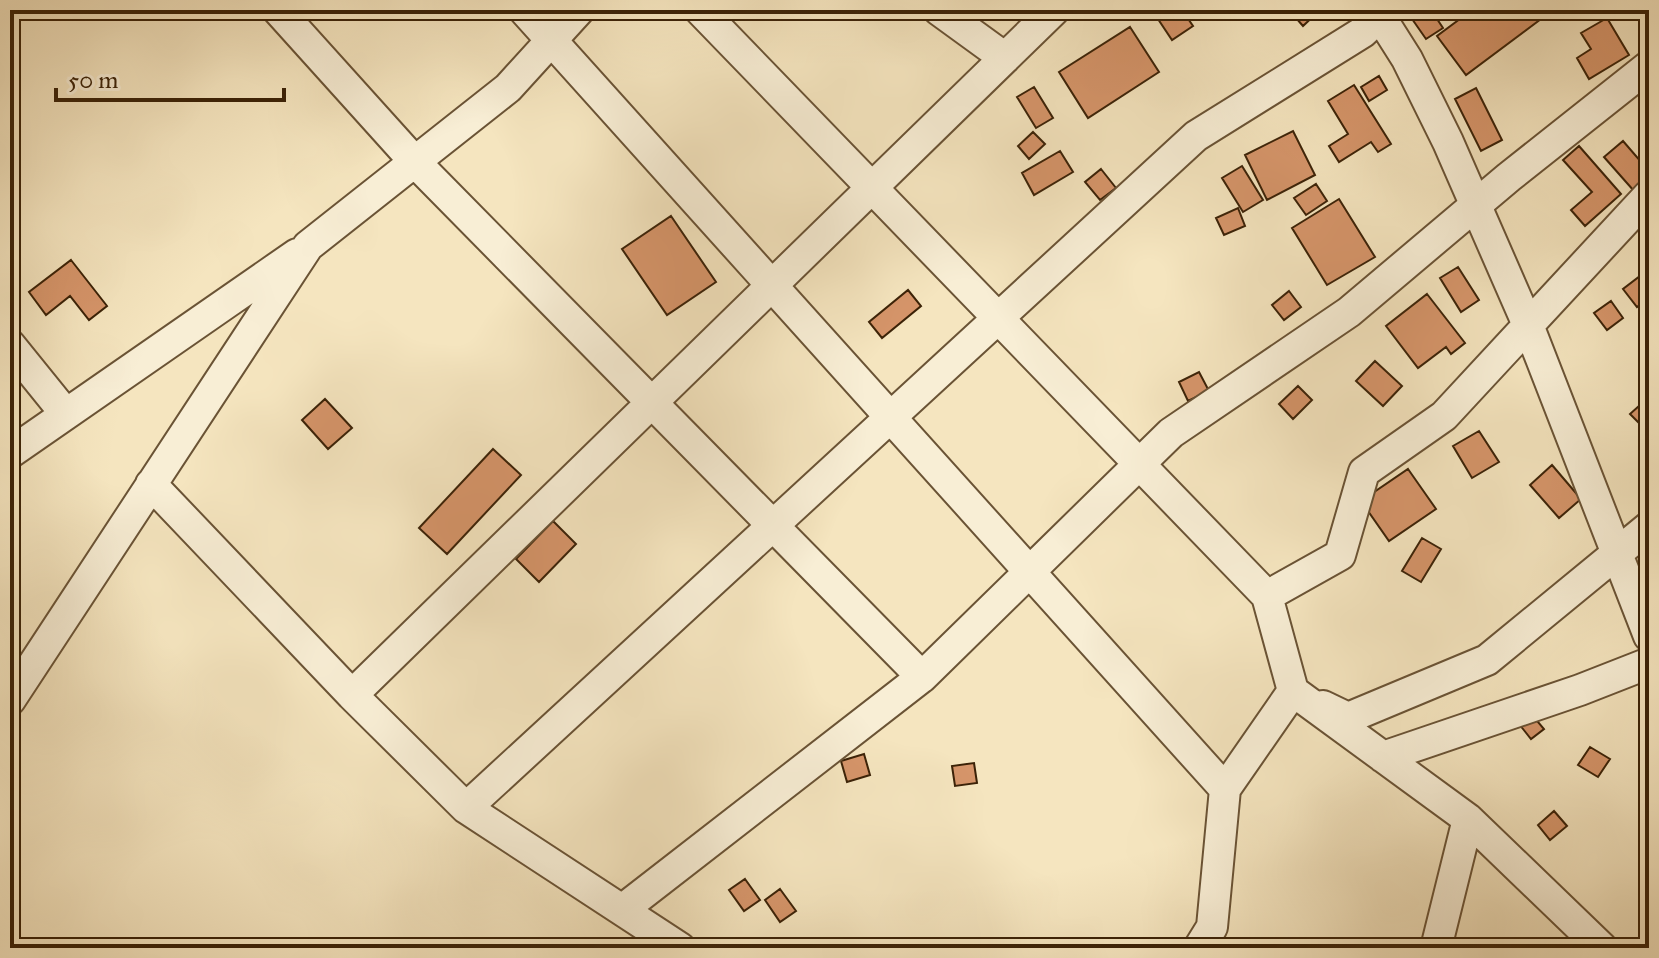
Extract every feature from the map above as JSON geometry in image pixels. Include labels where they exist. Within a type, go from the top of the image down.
[{"type":"street","points":[[278,10],[415,162],[922,677]]},
{"type":"street","points":[[524,10],[1225,789]]},
{"type":"street","points":[[10,453],[308,246],[508,88],[579,10]]},
{"type":"street","points":[[700,10],[1267,596],[1293,691],[1468,819],[1602,948]]},
{"type":"street","points":[[939,10],[1005,58]]},
{"type":"street","points":[[352,695],[1054,10]]},
{"type":"street","points":[[466,808],[1196,136],[1363,32],[1381,12],[1442,128],[1528,325],[1649,636]]},
{"type":"street","points":[[622,910],[922,677],[1171,433],[1349,312],[1649,66]]},
{"type":"street","points":[[1267,596],[1340,555],[1364,472],[1444,416],[1649,195]]},
{"type":"street","points":[[10,700],[308,246]]},
{"type":"street","points":[[10,345],[65,413]]},
{"type":"street","points":[[151,484],[352,695],[466,808],[680,948]]},
{"type":"street","points":[[1293,691],[1348,718],[1487,660],[1649,527]]},
{"type":"street","points":[[1383,757],[1580,690],[1649,663]]},
{"type":"street","points":[[1199,948],[1212,927],[1225,789],[1293,691]]},
{"type":"street","points":[[1436,948],[1468,819]]},
{"type":"building","points":[[1152,10],[1182,10],[1193,26],[1172,40]]},
{"type":"building","points":[[1289,10],[1320,10],[1303,26]]},
{"type":"building","points":[[1418,10],[1431,10],[1443,28],[1426,39],[1410,16]]},
{"type":"building","points":[[1472,10],[1553,10],[1466,75],[1437,36]]},
{"type":"building","points":[[1607,18],[1629,55],[1589,79],[1577,58],[1591,49],[1581,33]]},
{"type":"building","points":[[1130,27],[1159,72],[1088,118],[1059,72]]},
{"type":"building","points":[[1379,76],[1387,90],[1369,101],[1361,87]]},
{"type":"building","points":[[1354,85],[1391,144],[1378,152],[1371,142],[1339,162],[1329,146],[1348,134],[1328,101]]},
{"type":"building","points":[[1034,87],[1053,118],[1036,128],[1017,97]]},
{"type":"building","points":[[1476,88],[1502,140],[1481,151],[1455,99]]},
{"type":"building","points":[[1293,131],[1315,175],[1267,200],[1245,155]]},
{"type":"building","points":[[1033,132],[1045,144],[1029,159],[1018,146]]},
{"type":"building","points":[[1623,141],[1649,171],[1649,177],[1634,191],[1604,157]]},
{"type":"building","points":[[1579,146],[1621,194],[1585,226],[1571,210],[1592,192],[1563,160]]},
{"type":"building","points":[[1060,151],[1073,172],[1034,195],[1022,173]]},
{"type":"building","points":[[1242,166],[1263,200],[1243,212],[1222,178]]},
{"type":"building","points":[[1101,169],[1116,188],[1100,200],[1085,182]]},
{"type":"building","points":[[1316,184],[1327,201],[1306,215],[1294,198]]},
{"type":"building","points":[[1339,199],[1375,257],[1327,285],[1292,228]]},
{"type":"building","points":[[1238,208],[1245,226],[1224,235],[1216,218]]},
{"type":"building","points":[[671,216],[716,282],[667,315],[622,249]]},
{"type":"building","points":[[71,260],[107,306],[89,320],[70,296],[46,315],[29,292]]},
{"type":"building","points":[[1458,267],[1479,300],[1461,312],[1440,278]]},
{"type":"building","points":[[1640,276],[1649,289],[1649,298],[1637,307],[1623,289]]},
{"type":"building","points":[[908,290],[921,306],[882,338],[869,322]]},
{"type":"building","points":[[1289,291],[1301,307],[1284,320],[1272,305]]},
{"type":"building","points":[[1427,294],[1465,343],[1451,354],[1446,347],[1418,368],[1386,326]]},
{"type":"building","points":[[1611,301],[1623,318],[1607,330],[1594,313]]},
{"type":"building","points":[[1375,361],[1402,386],[1383,406],[1356,381]]},
{"type":"building","points":[[1199,372],[1209,391],[1188,401],[1179,382]]},
{"type":"building","points":[[1298,386],[1312,400],[1293,419],[1279,404]]},
{"type":"building","points":[[1649,397],[1649,431],[1648,432],[1630,414]]},
{"type":"building","points":[[325,399],[352,428],[328,449],[302,420]]},
{"type":"building","points":[[1479,431],[1499,462],[1472,478],[1453,446]]},
{"type":"building","points":[[493,449],[521,475],[447,554],[419,528]]},
{"type":"building","points":[[1552,465],[1581,499],[1559,518],[1530,485]]},
{"type":"building","points":[[1408,469],[1436,509],[1389,541],[1361,501]]},
{"type":"building","points":[[553,521],[576,544],[539,582],[516,559]]},
{"type":"building","points":[[1422,538],[1441,549],[1421,582],[1402,571]]},
{"type":"building","points":[[1527,709],[1544,729],[1531,739],[1515,719]]},
{"type":"building","points":[[1590,747],[1610,759],[1598,777],[1578,765]]},
{"type":"building","points":[[864,754],[870,775],[847,782],[841,761]]},
{"type":"building","points":[[974,763],[977,783],[955,786],[952,766]]},
{"type":"building","points":[[1554,811],[1567,826],[1550,840],[1538,825]]},
{"type":"building","points":[[745,879],[760,900],[744,911],[729,890]]},
{"type":"building","points":[[780,889],[796,911],[780,922],[765,900]]}]
